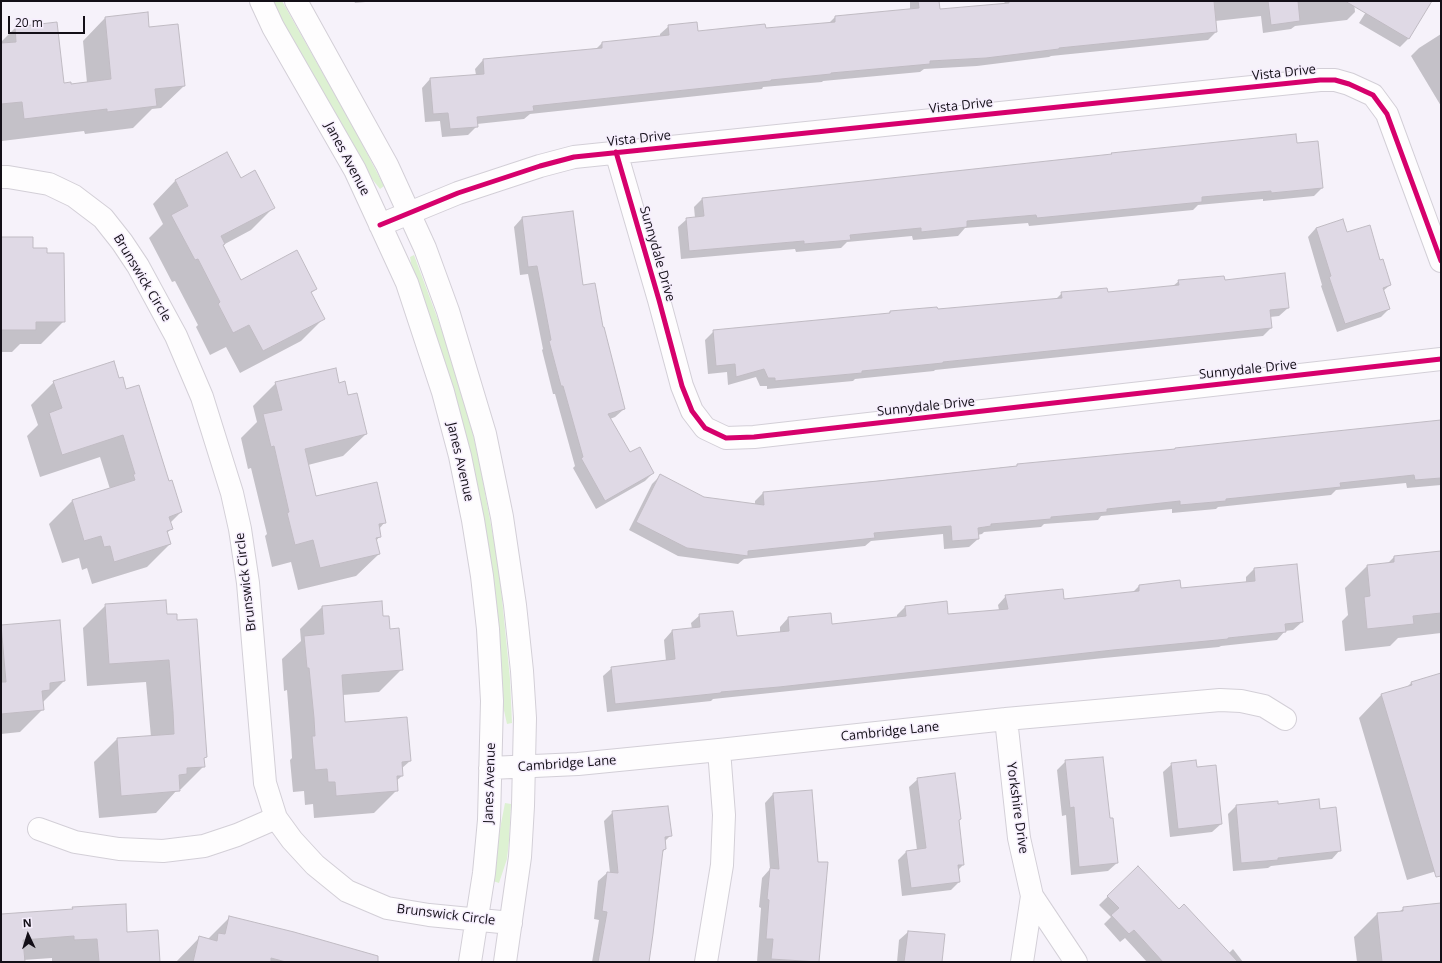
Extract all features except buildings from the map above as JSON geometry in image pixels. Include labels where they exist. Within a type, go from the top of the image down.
[{"type":"street","name":"Janes Avenue","points":[[261,1],[273,27],[355,170],[407,283],[440,385],[460,456],[473,520],[488,629],[492,701],[489,820],[485,865],[470,962]]},
{"type":"street","points":[[296,1],[380,152],[425,248],[448,311],[469,376],[487,442],[502,518],[515,605],[525,718],[524,806],[520,857],[505,962]]},
{"type":"street","name":"Vista Drive","points":[[380,225],[458,193],[540,166],[574,157],[1320,80],[1335,80],[1349,84],[1374,95],[1387,114],[1441,261]]},
{"type":"street","name":"Sunnydale Drive","points":[[616,152],[659,300],[682,386],[692,411],[705,428],[726,438],[754,437],[1441,359]]},
{"type":"street","name":"Brunswick Circle","points":[[1,177],[49,184],[76,197],[103,218],[122,242],[138,266],[176,336],[202,397],[232,494],[240,529],[248,583],[265,783],[276,818],[292,840],[315,865],[347,890],[387,908],[429,915],[511,923]]},
{"type":"street","name":"Cambridge Lane","points":[[490,768],[578,764],[1006,719],[1220,700],[1241,701],[1264,706],[1285,719]]},
{"type":"street","name":"Yorkshire Drive","points":[[1006,719],[1019,838],[1032,896],[1076,962]]},
{"type":"street","points":[[706,962],[722,865],[724,815],[718,750]]},
{"type":"street","points":[[39,829],[75,842],[118,849],[163,851],[204,846],[237,835],[276,818]]},
{"type":"street","name":"Yorkshire Drive","points":[[1022,962],[1032,896]]},
{"type":"green space","points":[[271,1],[282,1],[356,132],[384,186],[380,189],[364,169]]},
{"type":"green space","points":[[414,255],[456,373],[471,425],[480,466],[499,568],[510,679],[512,723],[507,724],[503,706],[414,281],[410,257]]},
{"type":"green space","points":[[505,803],[511,804],[509,841],[507,859],[499,883],[493,881],[498,839]]},
{"type":"cycle path","points":[[380,225],[458,193],[540,166],[574,157],[1320,80],[1335,80],[1349,84],[1373,95],[1387,114],[1441,261]]},
{"type":"cycle path","points":[[616,152],[659,300],[682,386],[692,411],[705,428],[726,438],[754,437],[1441,359]]}]
